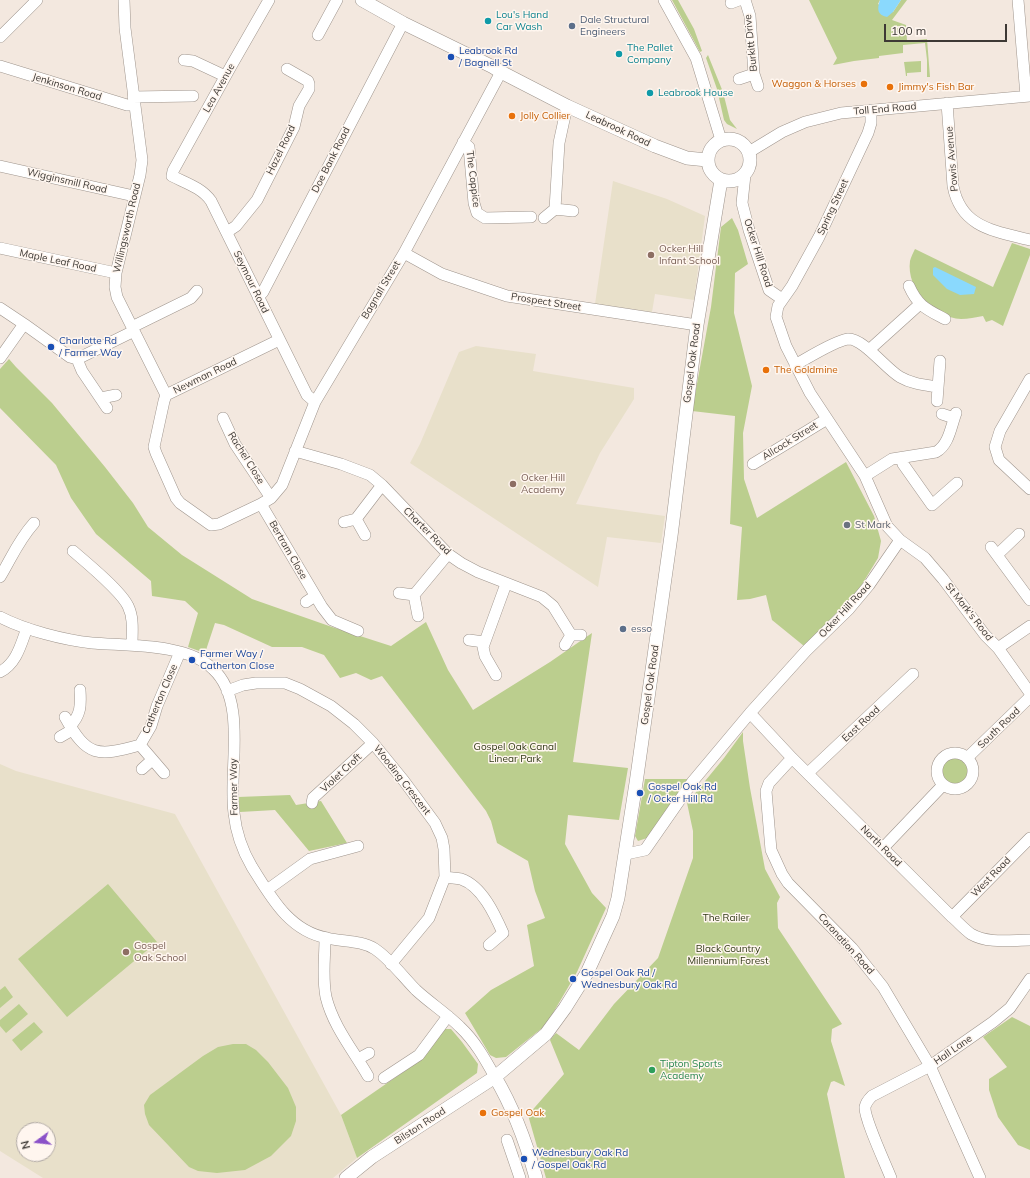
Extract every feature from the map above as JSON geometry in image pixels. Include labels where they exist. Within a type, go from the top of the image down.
[{"type":"main road","name":"Leabrook Road","points":[[362,0],[568,106],[655,146],[687,158],[707,160]]},
{"type":"main road","points":[[721,140],[737,140],[744,145],[748,152],[750,160],[749,168],[745,175],[736,180],[729,181],[715,178],[709,170],[707,160],[709,152],[714,145],[721,140]]},
{"type":"main road","name":"Gospel Oak Road","points":[[495,1077],[546,1034],[566,1008],[587,973],[613,916],[618,898],[626,854],[671,536],[697,325],[721,180]]},
{"type":"main road","points":[[495,1077],[518,1122],[536,1178]]},
{"type":"main road","name":"Bilston Road","points":[[346,1178],[372,1157],[495,1077]]},
{"type":"street","points":[[0,37],[37,0]]},
{"type":"street","name":"Willingsworth Road","points":[[124,0],[125,28],[142,160],[140,175],[116,273],[115,287],[117,297],[166,395]]},
{"type":"street","name":"Lea Avenue","points":[[172,176],[173,171],[225,76],[269,0]]},
{"type":"street","points":[[318,35],[338,0]]},
{"type":"street","points":[[664,0],[696,58],[721,140]]},
{"type":"street","name":"Burkitt Drive","points":[[744,0],[750,16],[754,74],[758,86]]},
{"type":"street","points":[[1018,0],[1028,96]]},
{"type":"street","name":"Doe Bank Road","points":[[258,297],[263,292],[403,22]]},
{"type":"street","points":[[184,60],[193,61],[225,76]]},
{"type":"street","name":"Jenkinson Road","points":[[0,66],[127,105],[134,101]]},
{"type":"street","name":"Hazel Road","points":[[227,232],[236,226],[257,200],[294,127],[299,106],[309,89],[308,81],[287,69]]},
{"type":"street","name":"Bagnall Street","points":[[261,504],[271,498],[282,485],[315,402],[404,253],[501,72]]},
{"type":"street","points":[[739,79],[754,74]]},
{"type":"street","points":[[134,101],[193,96]]},
{"type":"street","name":"Toll End Road","points":[[748,152],[782,132],[805,122],[841,113],[1028,96]]},
{"type":"street","name":"Powis Avenue","points":[[947,103],[953,186],[955,197],[960,206],[970,219],[977,224],[986,228],[1030,240]]},
{"type":"street","points":[[555,209],[559,143],[568,106]]},
{"type":"street","name":"Spring Street","points":[[782,299],[792,286],[831,213],[868,133],[871,123],[872,110]]},
{"type":"street","name":"The Coppice","points":[[463,142],[470,147],[474,203],[478,213],[485,218],[531,217]]},
{"type":"street","name":"Wigginsmill Road","points":[[0,166],[134,196]]},
{"type":"street","name":"Ocker Hill Road","points":[[745,175],[742,204],[749,230],[769,290],[782,299]]},
{"type":"street","name":"Seymour Road","points":[[172,176],[206,194],[211,201],[307,395],[315,402]]},
{"type":"street","points":[[544,218],[555,209],[573,211]]},
{"type":"street","name":"Maple Leaf Road","points":[[0,248],[116,273]]},
{"type":"street","name":"Prospect Street","points":[[404,253],[442,274],[507,296],[697,325]]},
{"type":"street","points":[[909,286],[920,304],[930,312],[945,319]]},
{"type":"street","points":[[76,359],[191,298],[197,291]]},
{"type":"street","points":[[782,299],[778,306],[776,317],[786,346],[795,365],[810,393],[865,476],[888,526],[900,540]]},
{"type":"street","points":[[869,350],[920,304]]},
{"type":"street","points":[[0,308],[70,357],[76,359],[82,371],[107,408]]},
{"type":"street","points":[[1,357],[24,324]]},
{"type":"street","points":[[795,365],[839,342],[850,339],[858,342],[869,350],[888,369],[900,377],[918,384],[938,387]]},
{"type":"street","name":"Newman Road","points":[[261,504],[219,524],[211,525],[180,503],[173,491],[154,447],[166,395],[279,340]]},
{"type":"street","points":[[936,401],[940,361]]},
{"type":"street","points":[[1030,379],[1000,431],[995,447],[999,460],[1030,489]]},
{"type":"street","points":[[101,398],[116,396]]},
{"type":"street","points":[[865,476],[892,459],[939,451],[944,446],[955,415],[942,414]]},
{"type":"street","name":"Rachel Close","points":[[223,417],[235,444],[271,498]]},
{"type":"street","name":"Allcock Street","points":[[753,464],[827,419]]},
{"type":"street","name":"Charter Road","points":[[295,451],[341,464],[370,475],[382,485],[448,554],[473,569],[506,584],[542,597],[553,606],[576,635],[565,645]]},
{"type":"street","points":[[901,458],[903,464],[932,505],[957,483]]},
{"type":"street","points":[[344,522],[356,519],[382,485]]},
{"type":"street","name":"Bertram Close","points":[[261,504],[310,599],[332,620],[358,631]]},
{"type":"street","points":[[356,519],[365,535]]},
{"type":"street","points":[[0,577],[13,551],[34,523]]},
{"type":"street","points":[[1019,534],[994,551],[1030,600]]},
{"type":"street","name":"Ocker Hill Road","points":[[626,854],[645,850],[693,781],[750,713],[806,651],[849,609],[880,570],[900,540]]},
{"type":"street","name":"St Mark's Road","points":[[900,540],[925,558],[943,579],[985,634],[998,648],[1030,693]]},
{"type":"street","points":[[74,551],[116,590],[128,605],[132,618],[132,645]]},
{"type":"street","points":[[414,595],[448,554]]},
{"type":"street","points":[[496,675],[485,656],[483,647],[506,584]]},
{"type":"street","points":[[399,593],[414,595]]},
{"type":"street","points":[[414,595],[418,616]]},
{"type":"street","name":"Farmer Way","points":[[0,617],[27,628],[66,639],[132,645],[180,652],[199,658],[214,669],[222,680],[233,710],[233,800],[235,824],[243,850],[280,910],[301,928],[314,934],[325,938],[351,940],[375,949],[421,994],[448,1016],[470,1037],[495,1077]]},
{"type":"street","points":[[998,648],[1030,626]]},
{"type":"street","points":[[0,672],[14,660],[27,628]]},
{"type":"street","points":[[469,640],[484,642]]},
{"type":"street","name":"Catherton Close","points":[[69,724],[79,740],[90,749],[101,752],[114,752],[140,746],[151,726],[157,706],[180,652]]},
{"type":"street","name":"East Road","points":[[808,773],[913,674]]},
{"type":"street","name":"Wooding Crescent","points":[[227,691],[243,685],[256,683],[285,683],[332,706],[354,724],[373,743],[435,823],[442,838],[445,877],[429,918],[391,964]]},
{"type":"street","points":[[60,737],[69,724],[78,716],[81,708],[80,690]]},
{"type":"street","name":"South Road","points":[[968,758],[1030,697]]},
{"type":"street","name":"North Road","points":[[750,713],[792,758],[952,917],[971,933],[982,939],[1030,940]]},
{"type":"street","name":"Violet Croft","points":[[312,803],[313,798],[373,743]]},
{"type":"street","name":"Catherton Close","points":[[140,746],[164,773]]},
{"type":"street","points":[[954,753],[961,754],[968,758],[972,766],[973,775],[968,783],[961,788],[956,789],[943,785],[939,780],[937,773],[938,765],[941,759],[954,753]]},
{"type":"street","name":"Coronation Road","points":[[792,758],[769,783],[766,791],[771,850],[776,862],[788,883],[852,948],[883,987],[930,1066],[980,1178]]},
{"type":"street","points":[[142,769],[152,760]]},
{"type":"street","points":[[883,848],[943,785]]},
{"type":"street","name":"West Road","points":[[952,917],[1030,838]]},
{"type":"street","points":[[267,890],[310,859],[358,846]]},
{"type":"street","points":[[445,877],[462,880],[476,889],[488,903],[503,933],[489,945]]},
{"type":"street","points":[[325,938],[323,965],[326,997],[335,1021],[368,1076]]},
{"type":"street","name":"Hall Lane","points":[[891,1178],[867,1118],[865,1107],[867,1101],[872,1096],[930,1066],[1006,1012],[1030,979]]},
{"type":"street","points":[[384,1078],[419,1055],[448,1016]]},
{"type":"street","points":[[358,1059],[369,1054]]},
{"type":"street","points":[[507,1140],[520,1178]]},
{"type":"shaded area","name":"Ocker Hill Infant School","points":[[613,181],[667,199],[705,216],[694,300],[655,294],[652,312],[595,304]]},
{"type":"shaded area","name":"Ocker Hill Academy","points":[[476,346],[536,354],[533,371],[634,388],[634,399],[600,453],[576,504],[665,516],[661,543],[607,537],[598,587],[410,463],[420,444],[459,352]]},
{"type":"shaded area","name":"Gospel Oak School","points":[[0,764],[16,771],[175,814],[341,1115],[357,1158],[333,1178],[43,1178],[18,1162],[56,1162],[56,1122],[16,1122],[16,1161],[0,1151]]},
{"type":"green space","points":[[672,0],[678,0],[694,29],[702,51],[700,52]]},
{"type":"green space","points":[[809,0],[880,0],[878,4],[893,12],[901,0],[907,0],[892,20],[906,25],[907,41],[927,39],[930,77],[927,77],[925,43],[903,45],[903,53],[833,65],[837,58]]},
{"type":"green space","points":[[708,55],[723,92],[730,120],[737,129],[727,124],[724,120],[717,89],[706,58]]},
{"type":"green space","points":[[921,61],[921,72],[907,73],[906,76],[904,62]]},
{"type":"green space","points":[[732,218],[738,230],[748,264],[735,273],[734,313],[752,386],[743,433],[744,479],[757,518],[846,462],[874,516],[881,541],[878,558],[858,591],[804,646],[772,620],[766,595],[750,599],[737,600],[742,527],[730,524],[735,416],[692,411],[711,307],[721,227]]},
{"type":"green space","points":[[1012,243],[1030,249],[1030,255],[1003,326],[992,320],[986,322],[983,316],[961,319],[941,313],[932,308],[924,300],[912,282],[910,261],[915,249],[993,287]]},
{"type":"green space","name":"Gospel Oak Canal Linear Park","points":[[9,359],[52,403],[105,467],[133,503],[148,527],[182,555],[252,599],[391,646],[426,622],[448,670],[473,710],[550,662],[592,633],[573,762],[628,768],[619,820],[568,815],[565,844],[592,893],[606,908],[577,972],[546,1025],[506,1057],[496,1058],[490,1055],[465,1013],[491,990],[534,966],[527,925],[545,918],[535,891],[528,861],[497,843],[491,821],[486,811],[382,676],[371,680],[356,673],[340,678],[324,655],[302,647],[272,647],[224,625],[215,623],[205,653],[188,647],[198,613],[185,601],[152,596],[151,581],[96,534],[71,498],[56,465],[0,408],[0,369]]},
{"type":"green space","points":[[743,732],[750,788],[765,869],[780,897],[777,903],[778,928],[842,1024],[832,1029],[831,1041],[845,1086],[834,1081],[831,1082],[827,1094],[845,1178],[546,1178],[528,1115],[564,1074],[550,1040],[556,1033],[579,1050],[614,1004],[658,958],[693,858],[693,831],[687,803]]},
{"type":"green space","points":[[955,757],[965,761],[969,771],[965,781],[955,785],[945,781],[941,771],[945,761]]},
{"type":"green space","points":[[645,779],[690,779],[647,838],[638,841],[635,836]]},
{"type":"green space","points":[[290,795],[296,805],[321,801],[347,843],[309,851],[275,810],[240,812],[238,797]]},
{"type":"green space","points":[[108,884],[157,942],[67,1017],[18,959]]},
{"type":"green space","points":[[5,986],[13,997],[0,1008],[0,990]]},
{"type":"green space","points":[[19,1004],[28,1014],[6,1033],[0,1026],[0,1020]]},
{"type":"green space","points":[[1012,1017],[1030,1026],[1030,1150],[1018,1145],[998,1117],[989,1090],[989,1079],[1007,1067],[983,1037]]},
{"type":"green space","points":[[34,1022],[43,1032],[21,1051],[12,1040]]},
{"type":"green space","points":[[441,1029],[451,1029],[462,1042],[478,1064],[477,1073],[357,1158],[341,1115],[422,1059]]},
{"type":"green space","points":[[233,1044],[246,1044],[256,1050],[268,1062],[288,1088],[296,1107],[296,1121],[291,1136],[271,1156],[245,1170],[217,1173],[198,1171],[189,1167],[149,1125],[145,1114],[144,1105],[150,1095],[203,1056],[218,1047]]},
{"type":"water","points":[[880,0],[901,0],[893,12],[887,17],[881,15],[879,11],[878,6]]},
{"type":"water","points":[[935,267],[976,287],[974,294],[960,295],[947,289],[933,275],[933,268]]},
{"type":"place","name":"Lou's Hand Car Wash","points":[[488,21]]},
{"type":"place","name":"Dale Structural Engineers","points":[[572,26]]},
{"type":"place","name":"The Pallet Company","points":[[619,54]]},
{"type":"place","name":"Leabrook Rd / Bagnell St","points":[[451,57]]},
{"type":"place","name":"Waggon & Horses","points":[[864,84]]},
{"type":"place","name":"Jimmy's Fish Bar","points":[[890,87]]},
{"type":"place","name":"Leabrook House","points":[[650,93]]},
{"type":"place","name":"Jolly Collier","points":[[512,116]]},
{"type":"place","name":"Ocker Hill Infant School","points":[[651,255]]},
{"type":"place","name":"Charlotte Rd / Farmer Way","points":[[51,347]]},
{"type":"place","name":"The Goldmine","points":[[766,370]]},
{"type":"place","name":"Ocker Hill Academy","points":[[513,484]]},
{"type":"place","name":"St Mark","points":[[847,525]]},
{"type":"place","name":"esso","points":[[623,629]]},
{"type":"place","name":"Farmer Way / Catherton Close","points":[[192,660]]},
{"type":"place","name":"Gospel Oak Rd / Ocker Hill Rd","points":[[640,793]]},
{"type":"place","name":"Gospel Oak School","points":[[126,952]]},
{"type":"place","name":"Gospel Oak Rd / Wednesbury Oak Rd","points":[[573,979]]},
{"type":"place","name":"Tipton Sports Academy","points":[[652,1070]]},
{"type":"place","name":"Gospel Oak","points":[[483,1113]]},
{"type":"place","name":"Wednesbury Oak Rd / Gospel Oak Rd","points":[[524,1159]]},
{"type":"park label","name":"The Railer","points":[[726,918]]},
{"type":"park label","name":"Black Country Millennium Forest","points":[[728,954]]}]
